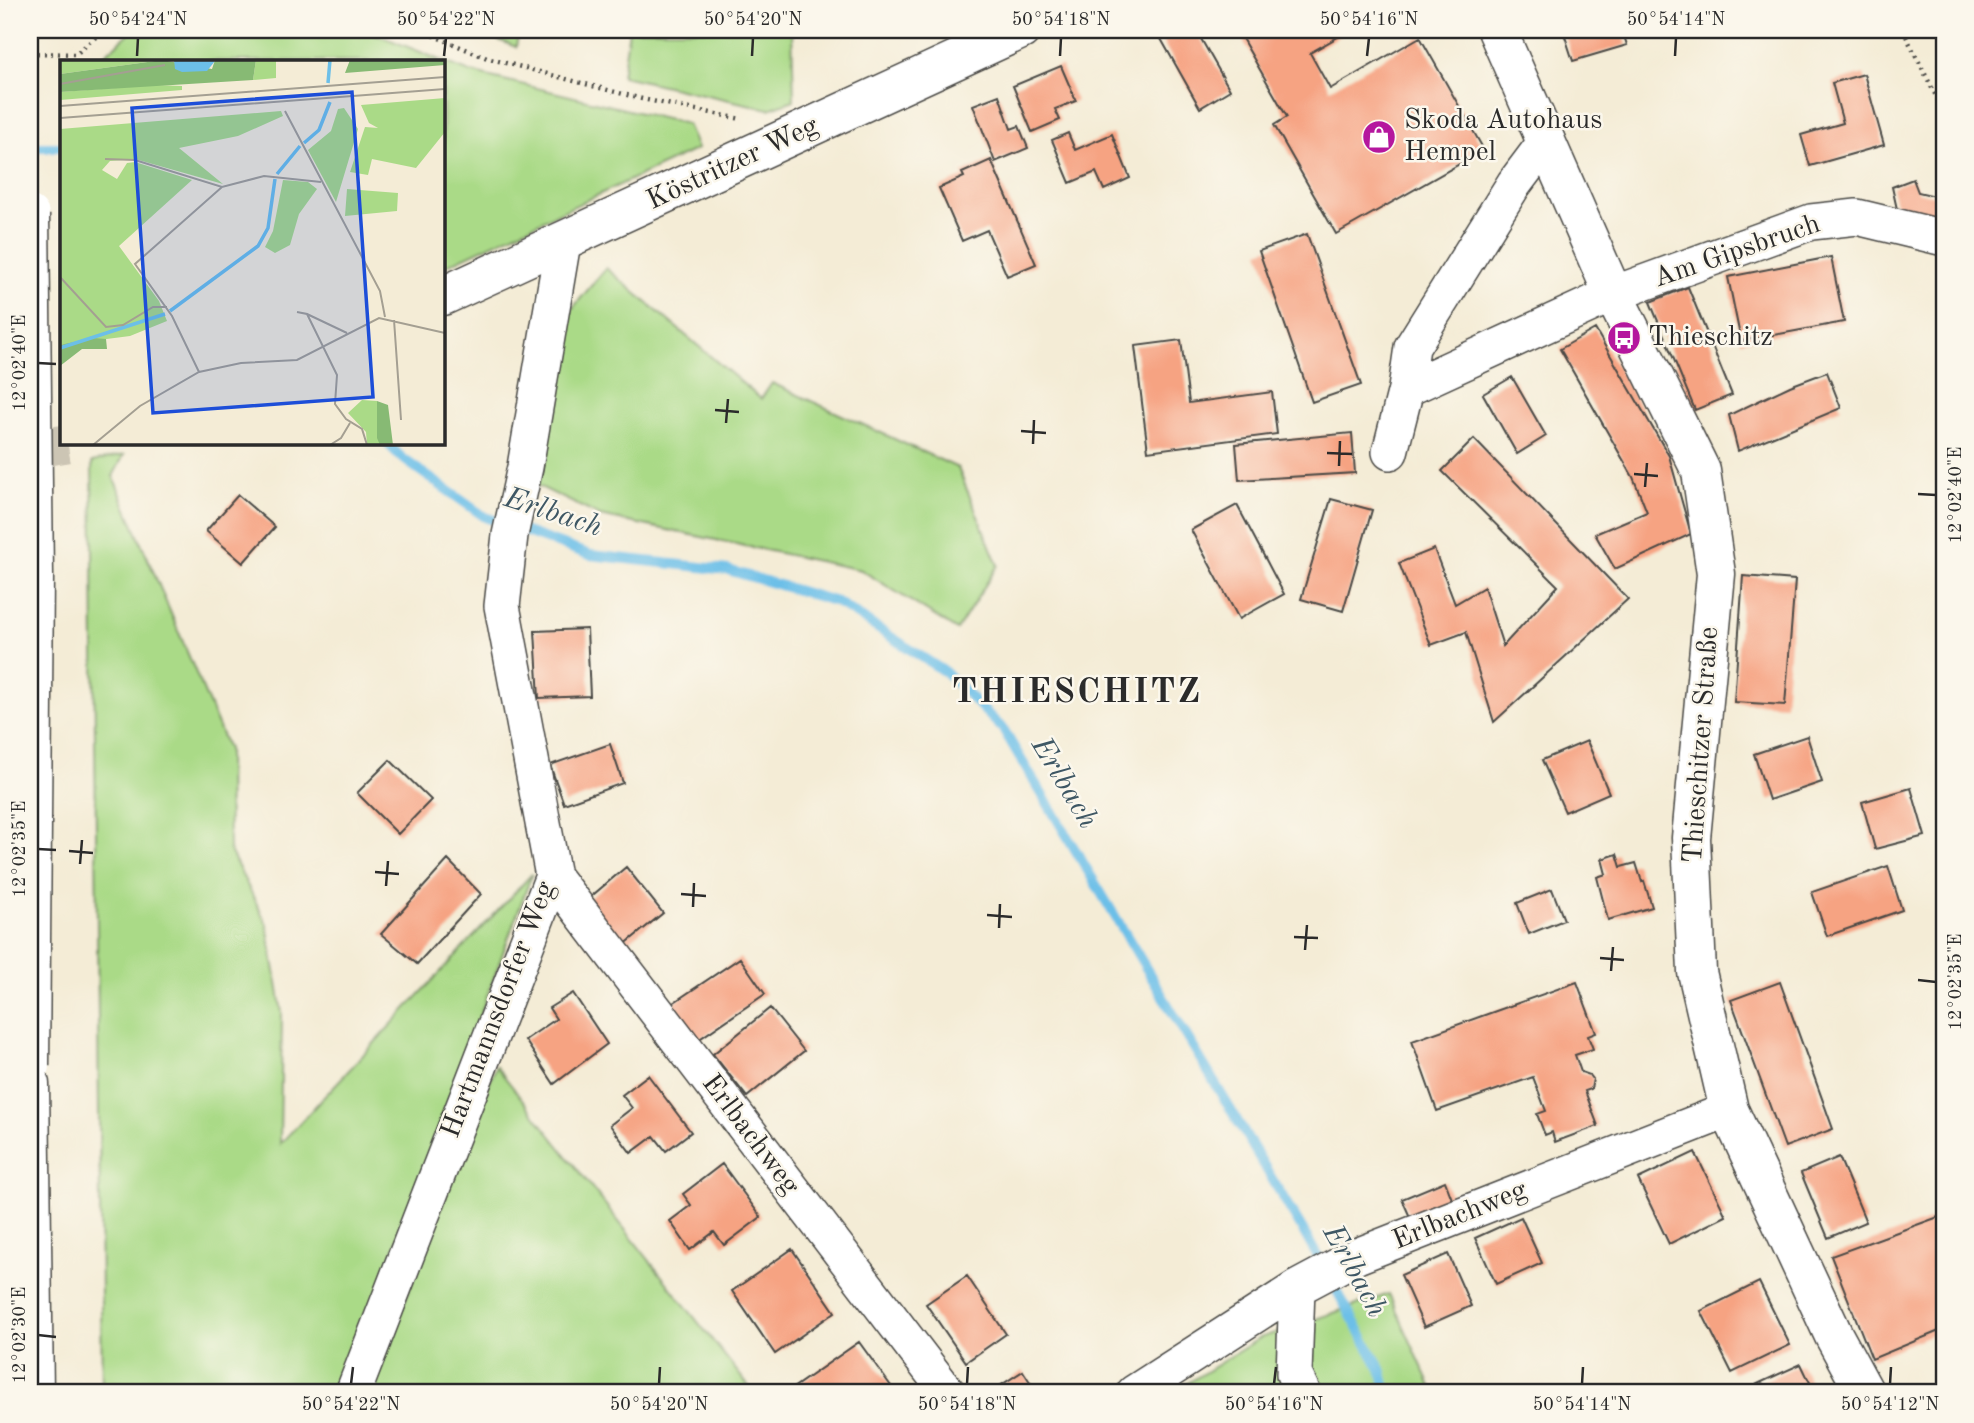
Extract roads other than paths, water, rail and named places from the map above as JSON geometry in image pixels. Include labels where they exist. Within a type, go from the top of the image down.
[{"type":"main road","name":"Köstritzer Weg","points":[[444,296],[1021,30]]},
{"type":"main road","name":"Thieschitzer Straße","points":[[1497,30],[1614,294],[1701,471],[1716,574],[1691,838],[1697,972],[1729,1110],[1834,1336],[1866,1393]]},
{"type":"main road","points":[[30,215],[34,590],[30,1066]]},
{"type":"main road","points":[[30,1084],[34,1393]]},
{"type":"street","points":[[1390,452],[1406,389],[1412,347],[1514,184],[1547,140]]},
{"type":"street","name":"Am Gipsbruch","points":[[1614,294],[1811,222],[1857,217],[1944,238]]},
{"type":"street","name":"Hartmannsdorfer Weg","points":[[353,1393],[553,876],[502,606],[510,536],[525,467],[563,242]]},
{"type":"street","points":[[1406,389],[1614,294]]},
{"type":"street","name":"Erlbachweg","points":[[553,876],[948,1393]]},
{"type":"street","name":"Erlbachweg","points":[[1134,1393],[1307,1283],[1357,1256],[1729,1110]]},
{"type":"street","points":[[1303,1393],[1294,1374],[1307,1283]]},
{"type":"waterway","name":"Erlbach","points":[[30,147],[60,147]]},
{"type":"waterway","name":"Erlbach","points":[[388,444],[402,458],[485,517],[590,555],[728,570],[837,602],[945,672],[1003,729],[1302,1229],[1381,1369],[1387,1393]]},
{"type":"tunnel","points":[[30,450],[63,444]]},
{"type":"place","name":"Skoda Autohaus Hempel","points":[[1379,137]]},
{"type":"place","name":"Thieschitz","points":[[1624,338]]},
{"type":"district","name":"THIESCHITZ","points":[[1077,692]]}]
